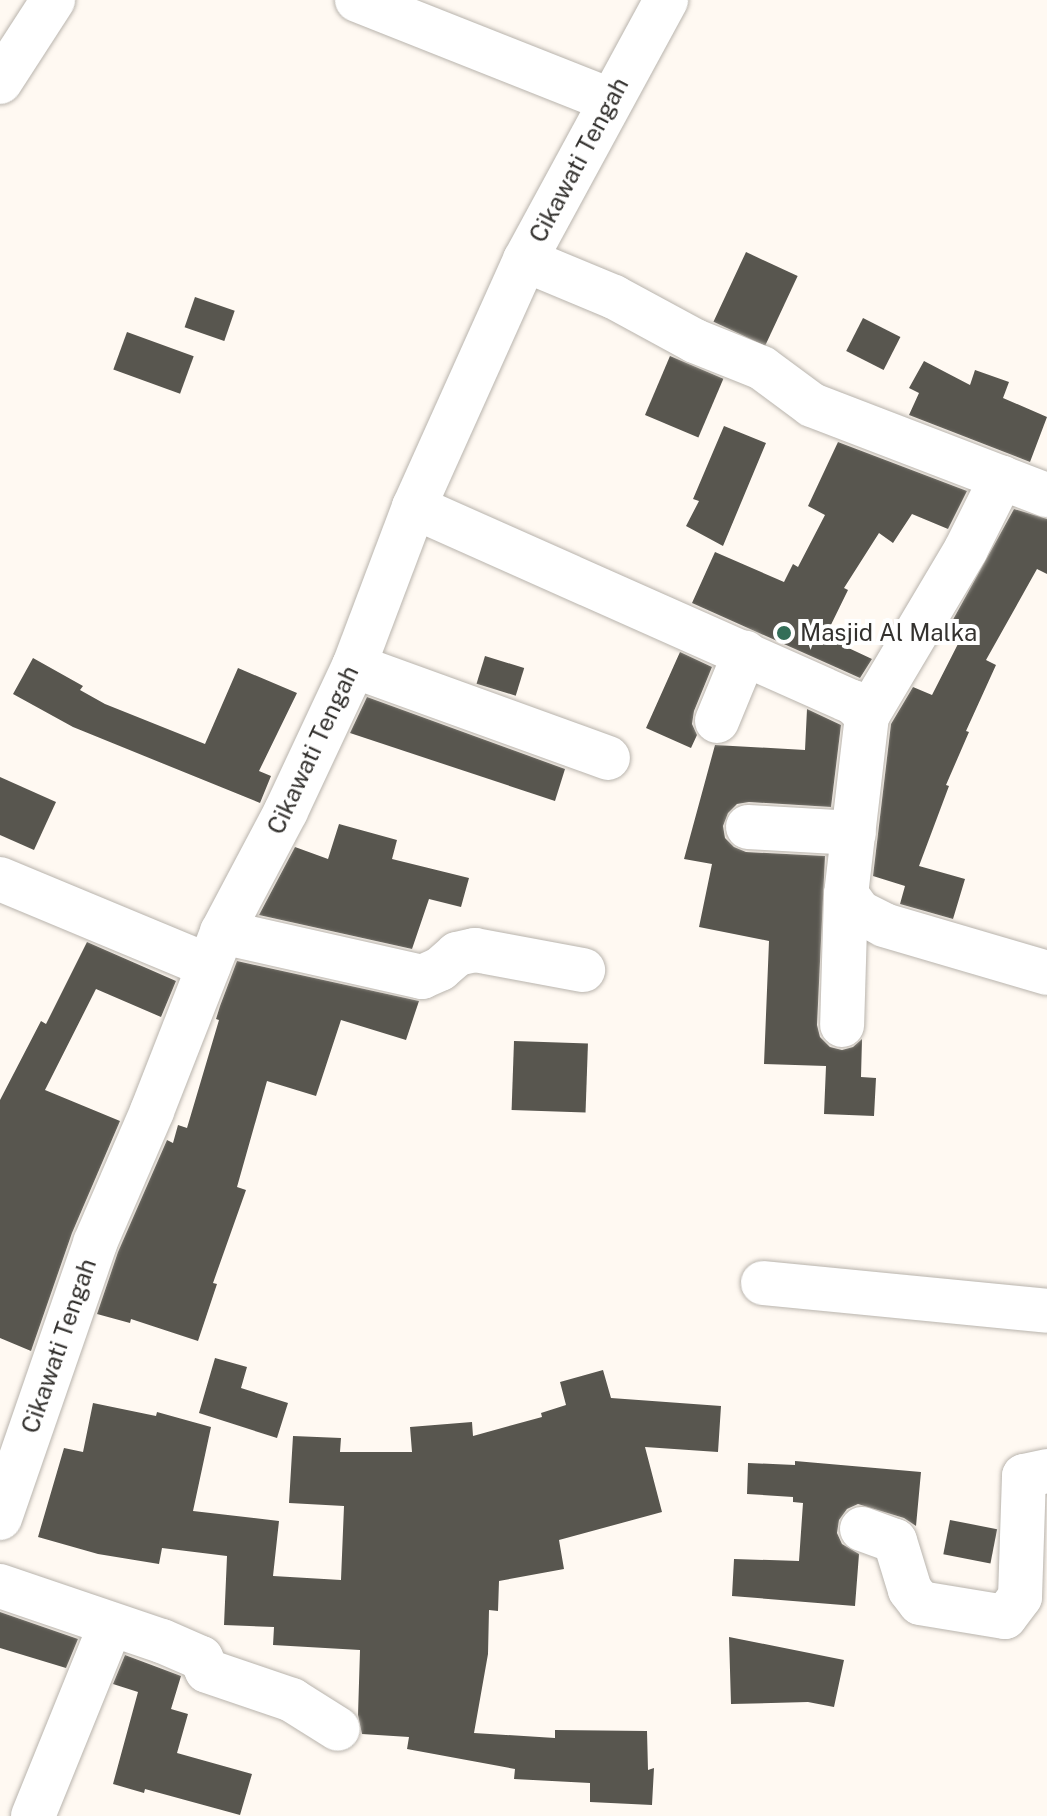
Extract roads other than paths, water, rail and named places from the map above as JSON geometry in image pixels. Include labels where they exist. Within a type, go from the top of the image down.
[{"type":"street","points":[[0,82],[53,0]]},
{"type":"street","points":[[357,0],[610,100]]},
{"type":"street","name":"Cikawati Tengah","points":[[0,1518],[95,1243],[152,1111],[216,949],[286,811],[354,666],[414,507],[525,260],[666,0]]},
{"type":"street","points":[[525,260],[614,297],[695,341],[762,368],[812,405],[1047,495]]},
{"type":"street","points":[[842,1025],[846,894],[867,716],[966,549],[1002,477]]},
{"type":"street","points":[[414,507],[853,702],[867,716]]},
{"type":"street","points":[[717,721],[745,653]]},
{"type":"street","points":[[354,666],[608,758]]},
{"type":"street","points":[[748,827],[854,833]]},
{"type":"street","points":[[0,879],[216,949],[422,977],[440,969],[457,954],[475,950],[583,970]]},
{"type":"street","points":[[846,894],[859,912],[884,925],[1047,973]]},
{"type":"street","points":[[763,1283],[1047,1311]]},
{"type":"street","points":[[862,1529],[895,1541],[910,1590],[920,1603],[1005,1617],[1020,1597],[1024,1476],[1047,1471]]},
{"type":"street","points":[[0,1586],[110,1626],[162,1641],[201,1658],[207,1671],[292,1700],[338,1729]]},
{"type":"street","points":[[33,1816],[110,1626]]},
{"type":"place","name":"Masjid Al Malka","points":[[784,633]]}]
